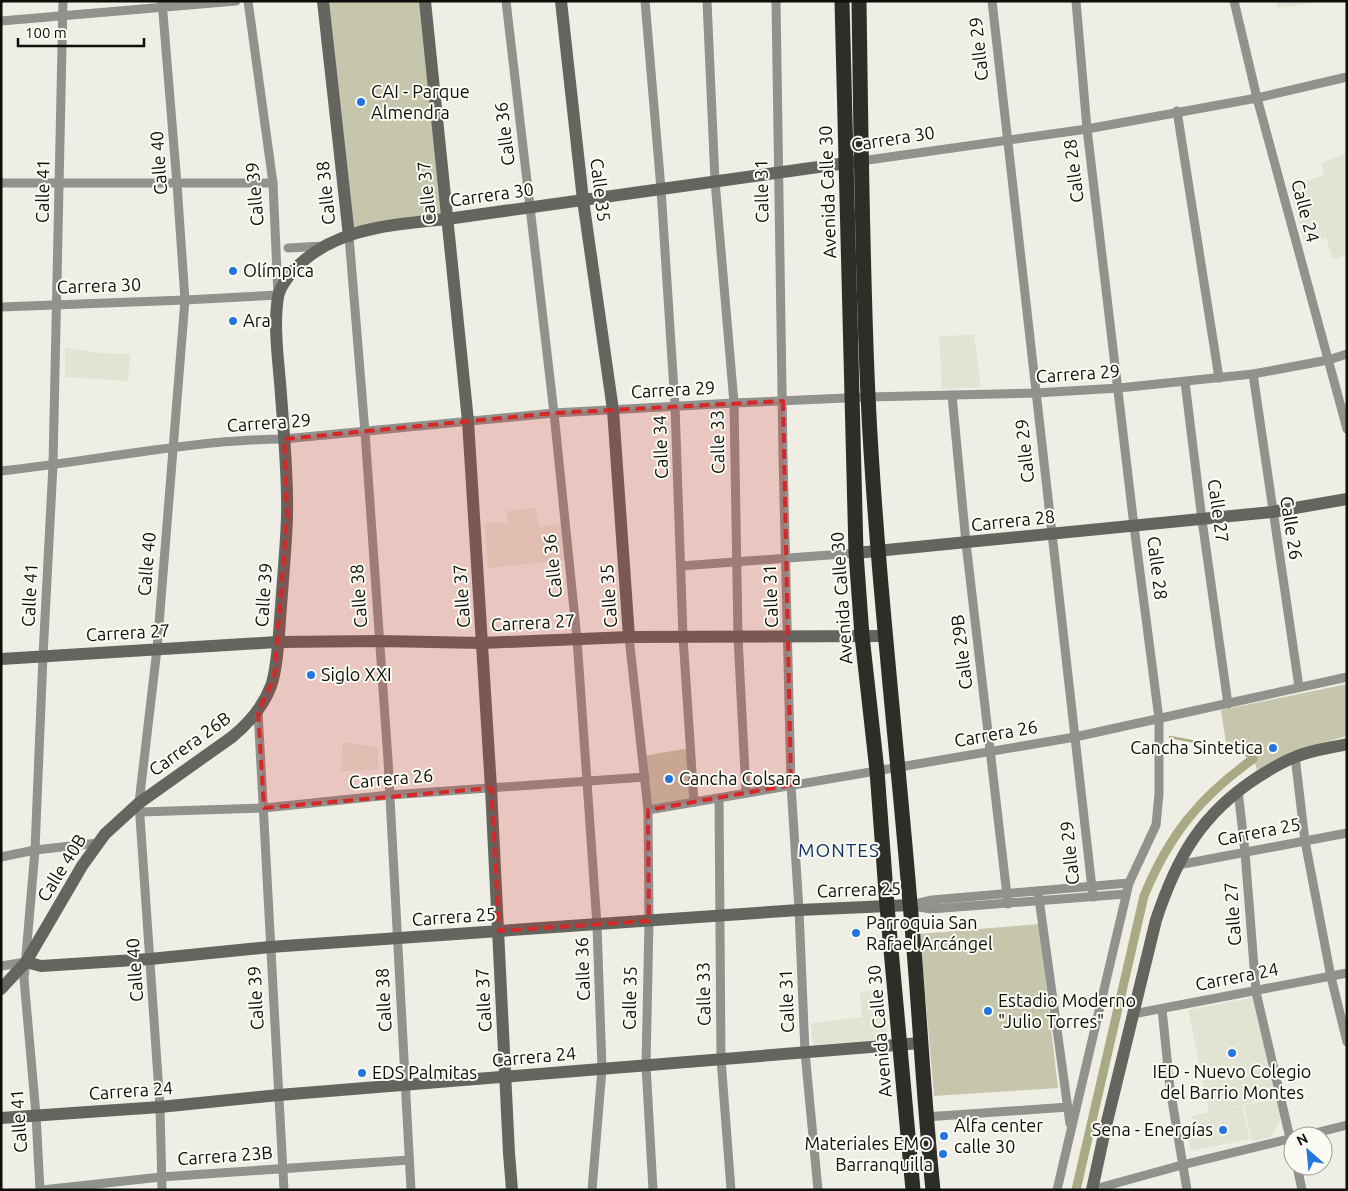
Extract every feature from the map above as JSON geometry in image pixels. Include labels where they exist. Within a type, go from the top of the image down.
[{"type":"highway","name":"Avenida Calle 30","points":[[842,1],[879,552],[911,905],[920,1043],[933,1190]]},
{"type":"highway","name":"Avenida Calle 30","points":[[860,1],[853,162],[853,398],[856,553],[913,1190]]},
{"type":"street","name":"Calle 41","points":[[41,1190],[24,979],[35,850],[53,465],[63,1]]},
{"type":"street","points":[[1,21],[162,4],[236,1]]},
{"type":"street","name":"Calle 39","points":[[248,1],[274,183],[278,295],[277,329],[287,515],[274,678],[258,711],[284,1190]]},
{"type":"street","name":"Calle 38","points":[[324,1],[348,236],[365,432],[390,795],[411,1190]]},
{"type":"street","name":"Calle 37","points":[[424,1],[468,421],[491,788],[506,1077],[508,1153],[512,1190]]},
{"type":"street","name":"Calle 36","points":[[506,1],[554,413],[577,639],[597,925],[602,1069],[592,1190]]},
{"type":"street","name":"Calle 35","points":[[561,1],[582,200],[613,410],[629,637],[648,810],[649,921],[646,1065],[653,1190]]},
{"type":"street","name":"Calle 34","points":[[645,1],[661,189],[675,406],[683,637],[694,802]]},
{"type":"street","name":"Calle 33","points":[[707,1],[715,182],[734,403],[738,637],[746,793]]},
{"type":"street","name":"Calle 31","points":[[776,1],[791,786],[805,1052],[818,1190]]},
{"type":"street","name":"Calle 29","points":[[992,1],[1093,897]]},
{"type":"street","name":"Calle 28","points":[[1071,1129],[1126,894],[1129,883],[1156,825],[1159,794],[1159,719],[1087,129],[1076,1]]},
{"type":"street","name":"Calle 24","points":[[1234,1],[1257,98],[1347,429]]},
{"type":"street","name":"Calle 40","points":[[162,4],[185,300],[157,649],[140,807],[160,1107],[162,1190]]},
{"type":"street","name":"Carrera 30","points":[[1,307],[278,295],[292,272],[302,262],[326,245],[379,226],[715,182],[1087,129],[1177,111],[1257,98],[1347,77]]},
{"type":"street","points":[[1177,111],[1219,378]]},
{"type":"street","points":[[1,183],[274,183]]},
{"type":"street","name":"Carrera 30","points":[[288,248],[326,245]]},
{"type":"street","name":"Carrera 29","points":[[1,471],[173,448],[259,439],[284,439],[365,432],[554,413],[868,397],[1036,393],[1119,388],[1253,374],[1328,360],[1347,354]]},
{"type":"street","name":"Calle 26","points":[[1253,374],[1299,687]]},
{"type":"street","name":"Calle 27","points":[[1185,382],[1228,704]]},
{"type":"street","name":"Calle 29B","points":[[952,395],[966,544],[1008,904]]},
{"type":"street","name":"Carrera 28","points":[[681,566],[966,544],[1272,512],[1347,499]]},
{"type":"street","name":"Carrera 27","points":[[1,659],[277,642],[380,641],[482,643],[629,637],[886,636]]},
{"type":"street","name":"Carrera 26","points":[[648,810],[1075,736],[1347,677]]},
{"type":"street","name":"Carrera 26B","points":[[140,807],[232,737],[258,711]]},
{"type":"street","points":[[1283,1141],[1182,1165],[1092,1190],[1156,920],[1166,888],[1196,832],[1225,800],[1266,772],[1295,756],[1347,744]]},
{"type":"street","points":[[1295,756],[1305,841],[1331,977],[1347,1042]]},
{"type":"street","name":"Carrera 26","points":[[140,807],[264,808],[390,795],[644,778]]},
{"type":"street","name":"Calle 27","points":[[1238,790],[1256,992],[1289,1126]]},
{"type":"street","name":"Calle 33","points":[[719,798],[721,1059],[731,1190]]},
{"type":"street","name":"Calle 40B","points":[[1,989],[26,962],[98,843],[114,824],[140,807]]},
{"type":"street","name":"Carrera 25","points":[[1178,865],[1347,833]]},
{"type":"street","points":[[1,857],[35,850],[98,843]]},
{"type":"street","name":"Carrera 25","points":[[1,966],[26,962],[40,966],[150,959],[270,947],[799,910],[911,905],[932,900],[1129,883]]},
{"type":"street","name":"Calle 29","points":[[1038,891],[1071,1129],[1057,1190]]},
{"type":"street","name":"Carrera 25","points":[[911,905],[931,909],[1126,894]]},
{"type":"street","name":"Carrera 24","points":[[1133,1014],[1256,992],[1347,973]]},
{"type":"street","points":[[1162,1009],[1170,1088],[1187,1190]]},
{"type":"street","name":"Carrera 24","points":[[1,1118],[160,1107],[920,1043]]},
{"type":"street","points":[[926,1117],[1068,1107]]},
{"type":"street","points":[[1333,1128],[1347,1125]]},
{"type":"street","name":"Carrera 23B","points":[[41,1190],[161,1176],[409,1160]]},
{"type":"street","points":[[1298,1176],[1302,1190]]},
{"type":"highlighted area","points":[[783,401],[791,785],[648,810],[649,921],[499,931],[491,788],[264,808],[258,711],[274,678],[287,515],[284,439],[554,413]]},
{"type":"shaded area","points":[[323,1],[425,1],[447,219],[349,236]]},
{"type":"shaded area","points":[[1276,1],[1311,1],[1302,5],[1277,8]]},
{"type":"shaded area","points":[[1347,153],[1347,255],[1333,259],[1326,238],[1305,245],[1289,186],[1324,175],[1321,163]]},
{"type":"shaded area","points":[[974,334],[981,387],[942,389],[939,337]]},
{"type":"shaded area","points":[[65,348],[102,353],[130,354],[128,381],[65,377]]},
{"type":"shaded area","points":[[536,508],[539,527],[561,524],[564,560],[488,568],[485,522],[508,524],[507,511]]},
{"type":"shaded area","points":[[1347,684],[1347,736],[1303,748],[1257,770],[1249,744],[1226,743],[1221,710]]},
{"type":"shaded area","points":[[343,742],[378,748],[378,770],[341,771]]},
{"type":"shaded area","name":"Cancha Colsara","points":[[690,748],[694,802],[648,810],[643,756]]},
{"type":"shaded area","name":"Estadio Moderno \"Julio Torres\"","points":[[1039,924],[1058,1088],[934,1096],[920,934]]},
{"type":"shaded area","points":[[884,990],[888,1039],[813,1046],[811,1023],[862,1017],[860,992]]},
{"type":"shaded area","name":"IED - Nuevo Colegio del Barrio Montes","points":[[1255,997],[1278,1096],[1221,1110],[1242,1106],[1250,1139],[1191,1151],[1188,1138],[1199,1135],[1197,1126],[1194,1126],[1192,1116],[1209,1112],[1188,1010]]},
{"type":"shaded area","points":[[1279,1098],[1282,1115],[1271,1137],[1252,1141],[1244,1105]]},
{"type":"waterway","points":[[1170,737],[1237,750],[1253,759]]},
{"type":"waterway","points":[[1076,1190],[1144,896],[1164,854],[1188,819],[1217,788],[1253,759]]},
{"type":"place","name":"CAI - Parque Almendra","points":[[361,102]]},
{"type":"place","name":"Olímpica","points":[[233,271]]},
{"type":"place","name":"Ara","points":[[233,321]]},
{"type":"place","name":"Siglo XXI","points":[[311,675]]},
{"type":"place","name":"Cancha Sintetica","points":[[1273,748]]},
{"type":"place","name":"Cancha Colsara","points":[[669,779]]},
{"type":"place","name":"Parroquia San Rafael Arcángel","points":[[856,933]]},
{"type":"place","name":"Estadio Moderno \"Julio Torres\"","points":[[988,1011]]},
{"type":"place","name":"IED - Nuevo Colegio del Barrio Montes","points":[[1232,1053]]},
{"type":"place","name":"EDS Palmitas","points":[[362,1073]]},
{"type":"place","name":"Sena - Energías","points":[[1223,1130]]},
{"type":"place","name":"Alfa center calle 30","points":[[944,1136]]},
{"type":"place","name":"Materiales EMO Barranquilla","points":[[943,1154]]},
{"type":"district","name":"MONTES","points":[[839,850]]}]
